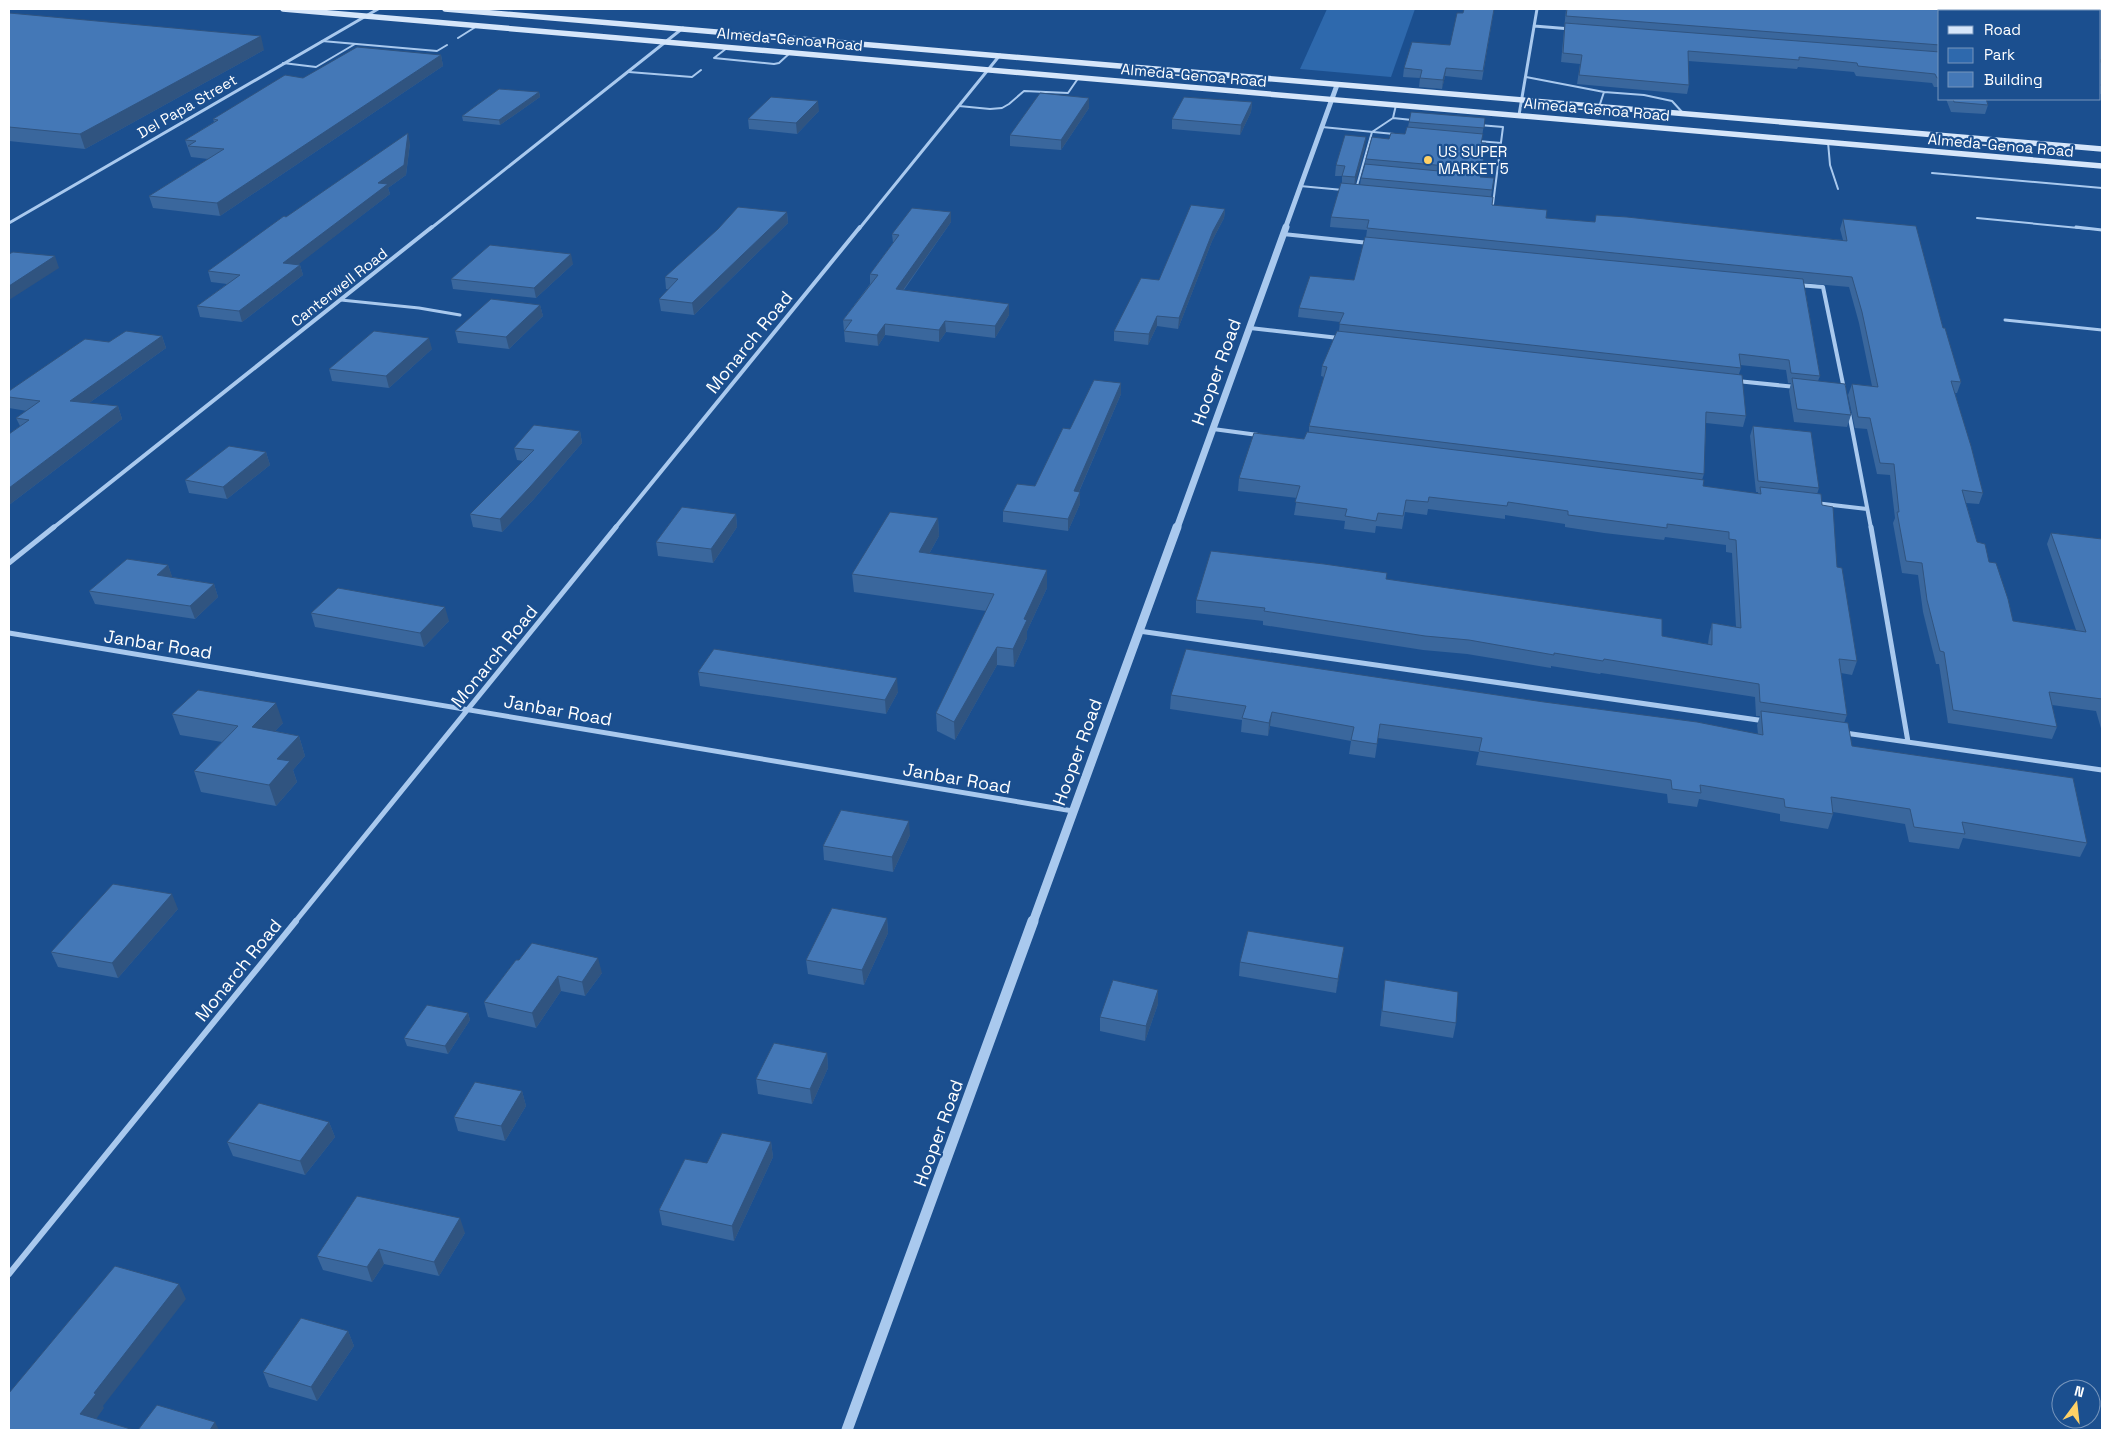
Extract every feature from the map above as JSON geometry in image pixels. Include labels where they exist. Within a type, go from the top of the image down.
[{"type":"main road","name":"Almeda-Genoa Road","points":[[283,9],[1396,105],[1463,114],[1518,115],[2102,166]]},
{"type":"main road","name":"Almeda-Genoa Road","points":[[445,9],[2100,149]]},
{"type":"main road","points":[[2100,149],[2102,159]]},
{"type":"street","name":"Del Papa Street","points":[[9,223],[378,9]]},
{"type":"street","points":[[1518,115],[1537,9]]},
{"type":"street","points":[[1534,26],[1574,29]]},
{"type":"street","name":"Canterwell Road","points":[[9,563],[684,28]]},
{"type":"street","name":"Monarch Road","points":[[9,1274],[1000,55]]},
{"type":"street","name":"Hooper Road","points":[[847,1430],[1337,85]]},
{"type":"street","points":[[1283,234],[1373,243]]},
{"type":"street","points":[[1794,285],[1823,287],[1845,393],[1835,392]]},
{"type":"street","points":[[1250,328],[1349,339]]},
{"type":"street","points":[[1736,381],[1805,388]]},
{"type":"street","points":[[1847,402],[1878,565],[1908,742]]},
{"type":"street","points":[[1213,429],[1263,435]]},
{"type":"street","points":[[1807,502],[1867,509]]},
{"type":"street","points":[[1139,631],[1770,722]]},
{"type":"street","name":"Janbar Road","points":[[9,633],[1073,811]]},
{"type":"street","points":[[1839,732],[2102,770]]},
{"type":"lane","points":[[458,38],[477,25]]},
{"type":"lane","points":[[322,41],[438,52],[447,45]]},
{"type":"lane","points":[[284,64],[316,67],[355,44]]},
{"type":"lane","points":[[729,46],[714,58],[774,64],[779,63],[791,52]]},
{"type":"lane","points":[[628,72],[692,77],[701,70]]},
{"type":"lane","points":[[960,106],[996,109],[1008,106],[1018,93],[1024,91],[1068,93],[1079,77]]},
{"type":"lane","points":[[1526,77],[1604,92],[1644,95],[1672,101],[1684,114]]},
{"type":"lane","points":[[1599,107],[1604,92]]},
{"type":"lane","points":[[1393,118],[1396,105]]},
{"type":"lane","points":[[1356,192],[1372,132],[1393,118],[1413,120]]},
{"type":"lane","points":[[1478,125],[1503,127],[1493,204],[1484,203]]},
{"type":"lane","points":[[1322,127],[1402,134]]},
{"type":"lane","points":[[1471,140],[1501,143]]},
{"type":"lane","points":[[1828,142],[1830,165],[1838,190]]},
{"type":"lane","points":[[1932,173],[2102,188]]},
{"type":"lane","points":[[1486,183],[1496,184]]},
{"type":"lane","points":[[1300,186],[1346,191]]},
{"type":"lane","points":[[1977,218],[2102,230]]},
{"type":"lane","points":[[341,300],[419,308],[460,315]]},
{"type":"lane","points":[[2004,320],[2102,330]]},
{"type":"green space","points":[[1327,9],[1415,9],[1391,77],[1300,69]]},
{"type":"building","points":[[1464,9],[1494,9],[1483,71],[1446,68],[1443,80],[1420,78],[1422,70],[1404,68],[1412,42],[1450,45],[1457,13],[1463,13]]},
{"type":"building","points":[[1567,9],[2102,9],[2102,59],[2101,10],[1938,10],[1938,45],[1566,16]]},
{"type":"building","points":[[9,13],[261,36],[80,134],[9,127]]},
{"type":"building","points":[[1565,23],[1938,52],[1938,78],[1935,74],[1858,66],[1857,63],[1799,57],[1799,60],[1688,51],[1689,85],[1579,75],[1582,55],[1563,53]]},
{"type":"building","points":[[357,47],[441,55],[217,203],[149,196],[224,149],[188,146],[196,141],[185,140],[218,120],[213,119],[285,75],[303,78]]},
{"type":"building","points":[[2101,62],[2102,65],[2101,85]]},
{"type":"building","points":[[499,89],[539,92],[499,120],[462,116]]},
{"type":"building","points":[[1040,93],[1089,98],[1061,140],[1010,135]]},
{"type":"building","points":[[771,97],[818,101],[796,123],[748,119]]},
{"type":"building","points":[[1184,97],[1252,102],[1241,125],[1172,119]]},
{"type":"building","points":[[1953,100],[1986,100],[1988,105],[1954,102]]},
{"type":"building","points":[[1411,112],[1485,118],[1484,128],[1409,122]]},
{"type":"building","points":[[1407,127],[1483,134],[1481,143],[1486,143],[1482,169],[1366,159],[1372,137],[1389,139],[1391,133],[1405,134]]},
{"type":"building","points":[[408,133],[404,165],[378,183],[388,184],[283,263],[300,265],[239,311],[197,306],[240,275],[208,271],[284,216],[286,217]]},
{"type":"building","points":[[1345,135],[1366,137],[1355,177],[1342,176],[1345,166],[1336,165]]},
{"type":"building","points":[[1365,164],[1481,175],[1480,177],[1494,178],[1492,190],[1361,178]]},
{"type":"building","points":[[1341,183],[1493,197],[1492,205],[1547,210],[1546,218],[1595,222],[1596,215],[1627,217],[1847,241],[1843,219],[1916,226],[1943,328],[1945,328],[1961,382],[1951,381],[1983,493],[1962,490],[1977,542],[1985,544],[1989,562],[1996,563],[2013,621],[2086,632],[2051,533],[2102,539],[2102,699],[2049,692],[2057,727],[1953,710],[1944,652],[1940,651],[1927,600],[1922,563],[1906,561],[1897,512],[1899,512],[1894,464],[1880,463],[1870,418],[1858,417],[1852,384],[1878,387],[1862,312],[1852,277],[1367,228],[1369,220],[1331,217]]},
{"type":"building","points":[[1191,205],[1225,209],[1213,231],[1179,318],[1157,316],[1149,334],[1114,331],[1141,278],[1159,280]]},
{"type":"building","points":[[738,207],[787,212],[692,303],[659,299],[678,279],[665,277],[718,229]]},
{"type":"building","points":[[912,208],[951,212],[896,289],[1009,304],[995,326],[945,321],[939,330],[885,324],[877,335],[844,331],[852,320],[843,320],[878,275],[870,274],[899,235],[892,234]]},
{"type":"building","points":[[1365,237],[1803,279],[1820,376],[1791,373],[1789,360],[1739,354],[1741,368],[1339,324],[1344,313],[1299,308],[1310,276],[1354,280]]},
{"type":"building","points":[[490,245],[571,254],[534,288],[451,279]]},
{"type":"building","points":[[13,252],[55,256],[9,286],[9,254]]},
{"type":"building","points":[[491,299],[540,305],[506,337],[455,331]]},
{"type":"building","points":[[126,331],[162,336],[70,401],[118,406],[9,488],[9,434],[29,420],[16,418],[40,401],[9,397],[9,391],[85,339],[109,342]]},
{"type":"building","points":[[374,331],[429,338],[386,376],[329,369]]},
{"type":"building","points":[[1337,331],[1742,375],[1746,416],[1706,412],[1704,474],[1309,426],[1327,367],[1322,366]]},
{"type":"building","points":[[1792,378],[1845,384],[1851,415],[1797,409]]},
{"type":"building","points":[[1094,380],[1121,383],[1074,491],[1080,492],[1068,519],[1003,511],[1017,484],[1035,486],[1063,428],[1070,429]]},
{"type":"building","points":[[534,425],[580,431],[500,519],[470,514],[534,450],[514,448]]},
{"type":"building","points":[[1753,426],[1811,432],[1819,488],[1758,481]]},
{"type":"building","points":[[1307,432],[1704,480],[1703,486],[1761,494],[1760,487],[1821,494],[1822,505],[1833,507],[1837,567],[1842,568],[1857,661],[1839,659],[1847,715],[1760,702],[1759,684],[1604,659],[1603,661],[1554,653],[1554,655],[1469,640],[1425,636],[1264,611],[1265,608],[1196,600],[1211,551],[1387,573],[1386,579],[1662,619],[1662,636],[1712,645],[1712,623],[1741,628],[1736,540],[1729,539],[1729,532],[1667,524],[1667,528],[1568,515],[1568,511],[1508,502],[1507,506],[1429,497],[1428,502],[1406,500],[1403,516],[1378,513],[1376,521],[1345,516],[1347,509],[1295,502],[1300,486],[1239,478],[1254,433],[1304,439]]},
{"type":"building","points":[[229,446],[266,452],[223,487],[185,480]]},
{"type":"building","points":[[682,507],[736,514],[711,549],[656,542]]},
{"type":"building","points":[[890,512],[938,518],[919,552],[1047,570],[1024,619],[1027,620],[1013,649],[997,647],[954,722],[936,713],[994,594],[852,574]]},
{"type":"building","points":[[127,559],[168,565],[157,575],[214,584],[190,606],[89,591]]},
{"type":"building","points":[[338,588],[445,607],[420,633],[311,613]]},
{"type":"building","points":[[714,649],[897,678],[885,700],[698,672]]},
{"type":"building","points":[[1186,649],[1544,702],[1697,722],[1763,735],[1761,711],[1848,723],[1852,746],[2073,778],[2087,843],[1962,822],[1965,834],[1914,827],[1910,809],[1831,797],[1833,814],[1785,807],[1784,799],[1700,785],[1701,793],[1672,789],[1671,780],[1479,751],[1482,738],[1380,724],[1377,744],[1351,740],[1354,727],[1272,712],[1269,723],[1242,718],[1246,706],[1171,695]]},
{"type":"building","points":[[198,690],[276,703],[252,727],[299,736],[277,759],[290,761],[269,785],[194,771],[238,726],[172,714]]},
{"type":"building","points":[[841,810],[909,821],[892,857],[823,846]]},
{"type":"building","points":[[113,884],[172,894],[112,963],[51,952]]},
{"type":"building","points":[[832,908],[887,918],[862,970],[806,960]]},
{"type":"building","points":[[1248,931],[1344,947],[1338,979],[1240,962]]},
{"type":"building","points":[[532,943],[598,958],[582,982],[558,976],[532,1013],[484,1002],[516,960],[519,960]]},
{"type":"building","points":[[1113,980],[1158,990],[1146,1026],[1100,1017]]},
{"type":"building","points":[[1385,980],[1458,992],[1456,1023],[1382,1011]]},
{"type":"building","points":[[427,1005],[468,1013],[445,1046],[404,1038]]},
{"type":"building","points":[[774,1043],[827,1053],[810,1089],[756,1079]]},
{"type":"building","points":[[475,1082],[522,1091],[501,1126],[454,1117]]},
{"type":"building","points":[[259,1103],[329,1122],[300,1161],[227,1142]]},
{"type":"building","points":[[722,1133],[771,1142],[732,1226],[659,1210],[685,1159],[707,1163]]},
{"type":"building","points":[[357,1196],[460,1218],[434,1262],[379,1249],[367,1267],[317,1256]]},
{"type":"building","points":[[115,1266],[179,1284],[94,1393],[96,1394],[80,1414],[134,1430],[9,1430],[9,1393]]},
{"type":"building","points":[[301,1318],[348,1331],[311,1387],[263,1372]]},
{"type":"building","points":[[157,1405],[215,1422],[210,1430],[138,1430]]},
{"type":"place","name":"US SUPER MARKET 5","points":[[1428,160]]}]
